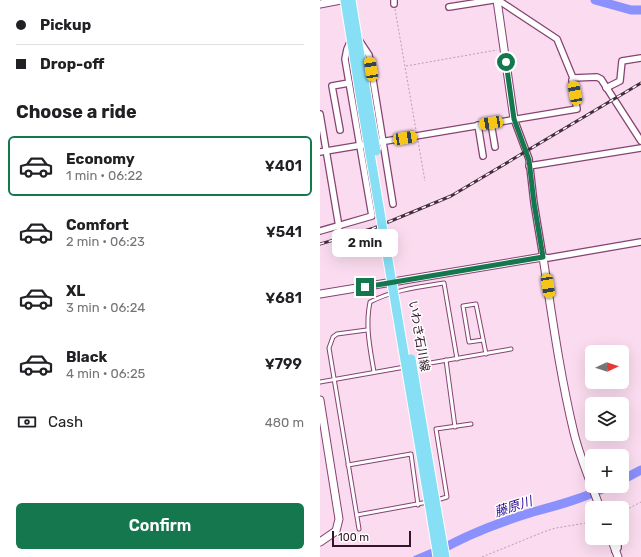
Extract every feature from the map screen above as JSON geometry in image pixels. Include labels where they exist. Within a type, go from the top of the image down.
[{"type":"main road","name":"いわき石川線","points":[[345,0],[354,39],[436,523],[438,557]]},
{"type":"main road","name":"いわき石川線","points":[[351,0],[354,39]]},
{"type":"main road","name":"いわき石川線","points":[[436,523],[446,557]]},
{"type":"street","points":[[320,4],[342,0]]},
{"type":"street","points":[[449,7],[493,0]]},
{"type":"street","points":[[500,1],[504,49],[514,119],[525,146],[529,166],[568,406],[574,434],[597,501]]},
{"type":"street","points":[[323,152],[577,109],[572,80],[574,78],[557,39],[500,1]]},
{"type":"street","points":[[320,232],[372,216],[345,59],[347,49],[354,39],[369,55],[393,204]]},
{"type":"street","points":[[606,88],[620,81],[622,61],[641,58]]},
{"type":"street","points":[[574,78],[597,77],[601,79],[641,141]]},
{"type":"street","points":[[340,130],[332,86],[349,83]]},
{"type":"street","points":[[320,114],[323,152],[339,227]]},
{"type":"street","points":[[491,123],[495,147]]},
{"type":"street","points":[[478,125],[483,156]]},
{"type":"street","points":[[529,166],[641,148]]},
{"type":"street","points":[[320,294],[641,242]]},
{"type":"street","points":[[320,400],[339,519],[336,531],[320,542]]},
{"type":"lane","points":[[374,372],[367,330],[367,315],[370,302],[384,295],[444,283],[457,359]]},
{"type":"lane","points":[[483,340],[469,342],[463,306],[476,304],[486,354]]},
{"type":"lane","points":[[359,529],[329,348],[333,337],[338,334],[367,330]]},
{"type":"lane","points":[[320,382],[511,350]]},
{"type":"lane","points":[[446,360],[455,426]]},
{"type":"lane","points":[[357,515],[418,505],[447,497],[436,429],[471,424]]},
{"type":"lane","points":[[348,465],[411,454],[418,505]]},
{"type":"path","points":[[394,2],[425,181]]},
{"type":"path","points":[[405,66],[504,49]]},
{"type":"path","points":[[629,508],[641,502]]},
{"type":"path","points":[[482,557],[546,531],[585,523]]},
{"type":"water","points":[[433,548],[433,557],[413,557],[414,556]]},
{"type":"waterway","name":"藤原川","points":[[595,0],[631,10],[641,10]]},
{"type":"waterway","name":"藤原川","points":[[629,476],[641,470]]},
{"type":"waterway","name":"藤原川","points":[[429,557],[453,543],[492,526],[593,493]]},
{"type":"railway","points":[[320,244],[374,228],[451,196],[641,83]]},
{"type":"route","points":[[365,287],[543,257],[529,160],[514,119],[506,62]]}]
